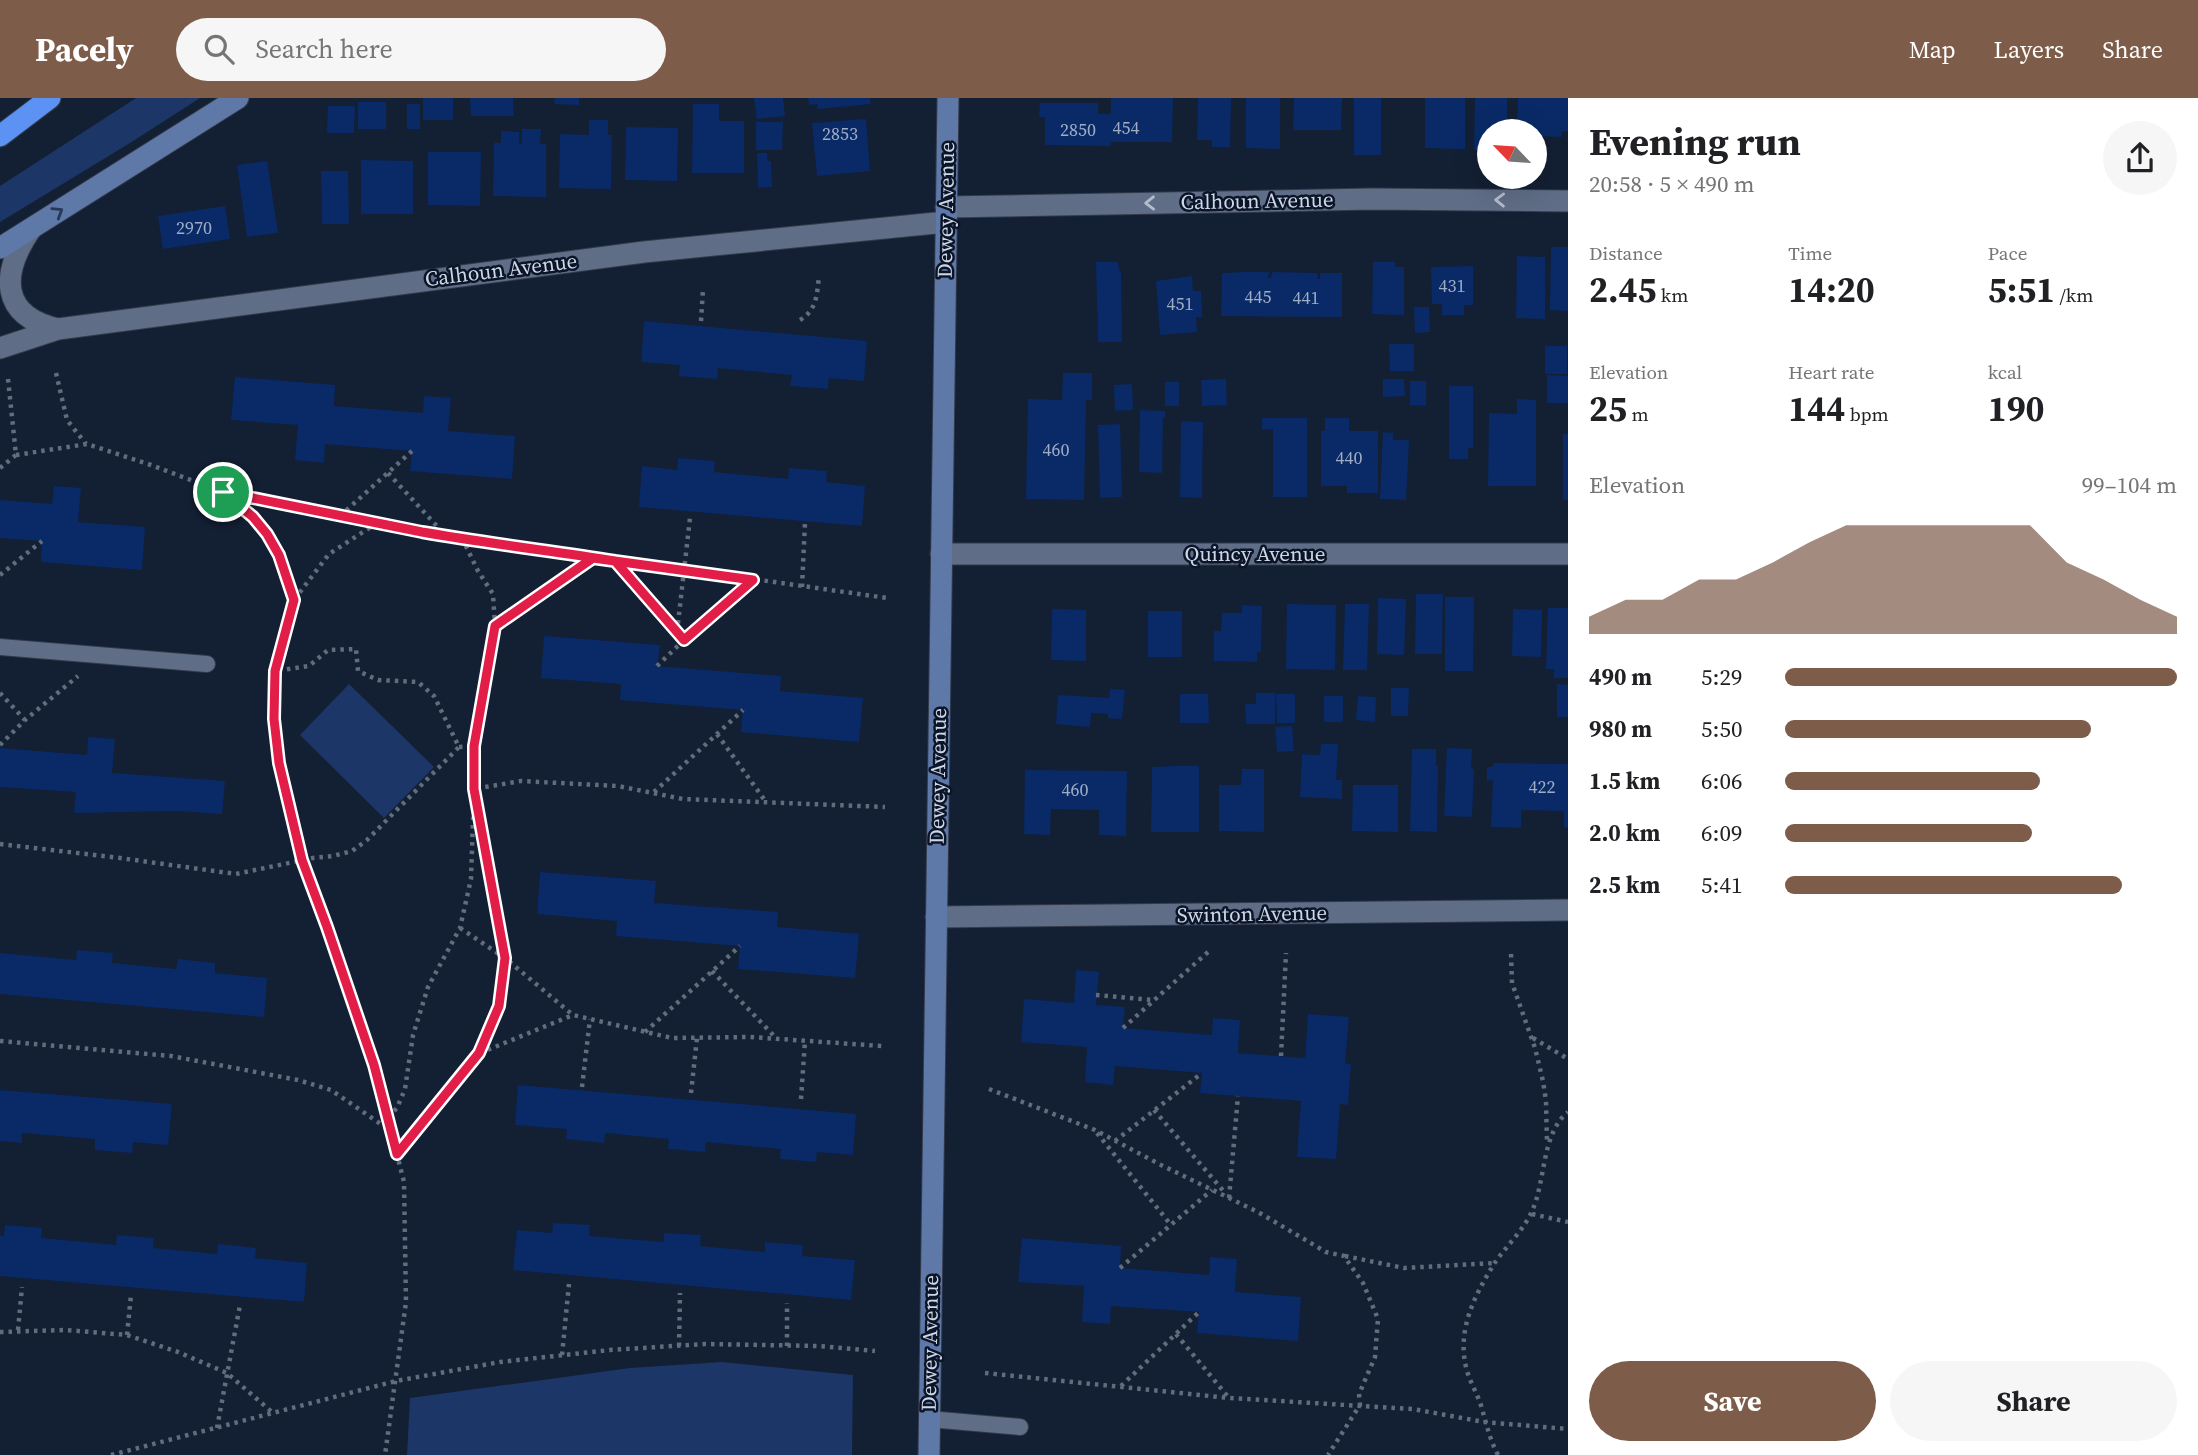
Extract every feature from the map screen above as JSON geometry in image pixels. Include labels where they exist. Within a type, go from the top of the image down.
[{"type":"highway","points":[[0,117],[30,98]]},
{"type":"highway","points":[[0,136],[50,98]]},
{"type":"street","points":[[0,248],[238,98]]},
{"type":"street","name":"Dewey Avenue","points":[[929,1455],[948,98]]},
{"type":"street","name":"Calhoun Avenue","points":[[0,348],[58,329],[644,251],[946,215],[1372,199],[1568,201]]},
{"type":"street","name":"Calhoun Avenue","points":[[31,229],[9,263],[6,287],[8,299],[23,317],[58,329]]},
{"type":"street","name":"Quincy Avenue","points":[[941,554],[1568,555]]},
{"type":"street","name":"Swinton Avenue","points":[[936,917],[1568,910]]},
{"type":"lane","points":[[0,647],[208,664]]},
{"type":"lane","points":[[929,1419],[1020,1427]]},
{"type":"path","points":[[800,320],[808,315],[817,299],[819,276]]},
{"type":"path","points":[[701,321],[703,289]]},
{"type":"path","points":[[57,373],[67,420],[87,444]]},
{"type":"path","points":[[8,379],[16,455]]},
{"type":"path","points":[[0,468],[16,455],[87,444],[223,492],[340,516],[447,536],[593,558],[887,598]]},
{"type":"path","points":[[340,516],[412,451]]},
{"type":"path","points":[[388,473],[447,536]]},
{"type":"path","points":[[223,492],[253,517],[267,534],[279,555],[294,600]]},
{"type":"path","points":[[677,632],[690,518]]},
{"type":"path","points":[[377,523],[329,554],[294,600],[275,671],[274,719],[279,763],[302,860],[374,1065],[404,1182],[406,1303],[385,1455]]},
{"type":"path","points":[[802,587],[805,523]]},
{"type":"path","points":[[387,1117],[397,1108],[405,1089],[414,1035],[428,987],[460,928],[471,879],[474,746],[495,626],[493,594],[462,538]]},
{"type":"path","points":[[0,575],[42,541]]},
{"type":"path","points":[[495,626],[593,558]]},
{"type":"path","points":[[615,561],[684,640]]},
{"type":"path","points":[[657,666],[753,580]]},
{"type":"path","points":[[275,671],[309,666],[328,650],[356,649],[358,671],[377,680],[418,682],[434,696],[459,747]]},
{"type":"path","points":[[0,745],[25,720],[85,671],[86,654]]},
{"type":"path","points":[[0,693],[25,720]]},
{"type":"path","points":[[653,793],[743,710]]},
{"type":"path","points":[[717,734],[766,802]]},
{"type":"path","points":[[0,844],[236,874],[333,856],[352,851],[367,840],[459,747],[474,746]]},
{"type":"path","points":[[474,789],[521,781],[618,786],[683,799],[885,807]]},
{"type":"path","points":[[397,1154],[479,1053],[499,1006],[505,958],[474,789]]},
{"type":"path","points":[[460,928],[505,958],[573,1015],[672,1038],[777,1039],[882,1046]]},
{"type":"path","points":[[645,1032],[740,946]]},
{"type":"path","points":[[1123,1028],[1208,952]]},
{"type":"path","points":[[1281,1056],[1286,953]]},
{"type":"path","points":[[1498,1455],[1468,1373],[1462,1348],[1465,1323],[1477,1294],[1495,1263],[1532,1214],[1544,1171],[1547,1147],[1546,1101],[1531,1037],[1512,983],[1511,954]]},
{"type":"path","points":[[712,971],[777,1039]]},
{"type":"path","points":[[1096,995],[1154,1000]]},
{"type":"path","points":[[479,1053],[573,1015]]},
{"type":"path","points":[[582,1087],[590,1019]]},
{"type":"path","points":[[1531,1037],[1568,1059]]},
{"type":"path","points":[[691,1093],[697,1038]]},
{"type":"path","points":[[0,1041],[172,1056],[298,1080],[331,1090],[391,1132]]},
{"type":"path","points":[[801,1099],[805,1041]]},
{"type":"path","points":[[1115,1141],[1202,1073]]},
{"type":"path","points":[[989,1089],[1095,1130],[1258,1212],[1326,1252],[1404,1268],[1495,1263]]},
{"type":"path","points":[[1228,1198],[1238,1096]]},
{"type":"path","points":[[1154,1110],[1228,1198]]},
{"type":"path","points":[[1547,1147],[1563,1116],[1568,1112]]},
{"type":"path","points":[[1095,1130],[1171,1225]]},
{"type":"path","points":[[1120,1268],[1212,1190]]},
{"type":"path","points":[[1532,1214],[1568,1222]]},
{"type":"path","points":[[1328,1455],[1360,1405],[1359,1394],[1376,1357],[1378,1319],[1363,1283],[1344,1256]]},
{"type":"path","points":[[562,1355],[569,1284]]},
{"type":"path","points":[[18,1330],[22,1287]]},
{"type":"path","points":[[679,1346],[680,1293]]},
{"type":"path","points":[[127,1335],[131,1295]]},
{"type":"path","points":[[787,1303],[787,1346]]},
{"type":"path","points":[[217,1428],[240,1305]]},
{"type":"path","points":[[1120,1387],[1199,1312]]},
{"type":"path","points":[[0,1332],[66,1330],[127,1335],[178,1352],[227,1373],[274,1413]]},
{"type":"path","points":[[1175,1334],[1230,1398]]},
{"type":"path","points":[[111,1455],[396,1381],[500,1362],[705,1345],[875,1351]]},
{"type":"path","points":[[985,1373],[1230,1398],[1412,1409],[1484,1422],[1568,1429]]},
{"type":"shaded area","points":[[136,98],[200,98],[0,222],[0,186]]},
{"type":"shaded area","points":[[349,684],[434,767],[384,818],[300,735]]},
{"type":"shaded area","points":[[722,1362],[853,1375],[852,1455],[407,1455],[410,1398],[630,1368]]},
{"type":"building","points":[[423,98],[453,98],[453,120],[423,120]]},
{"type":"building","points":[[470,98],[513,98],[514,116],[471,116]]},
{"type":"building","points":[[555,98],[579,98],[579,105],[554,104]]},
{"type":"building","points":[[754,98],[783,98],[785,116],[757,119]]},
{"type":"building","points":[[808,98],[870,98],[871,104],[818,109],[817,104],[809,105]]},
{"type":"building","points":[[1111,98],[1173,98],[1172,142],[1111,142],[1111,146],[1045,145],[1045,117],[1039,117],[1040,103],[1098,103],[1098,114],[1111,114]]},
{"type":"building","points":[[1198,98],[1231,98],[1230,147],[1212,147],[1212,140],[1197,140]]},
{"type":"building","points":[[1246,98],[1280,98],[1280,149],[1246,148]]},
{"type":"building","points":[[1294,98],[1342,98],[1341,130],[1293,130]]},
{"type":"building","points":[[1354,98],[1381,98],[1381,155],[1354,155]]},
{"type":"building","points":[[1425,98],[1465,98],[1465,149],[1425,148]]},
{"type":"building","points":[[1475,98],[1507,98],[1507,119],[1477,119],[1477,150],[1474,150]]},
{"type":"building","points":[[1518,98],[1568,98],[1568,131],[1562,131],[1562,137],[1547,136],[1547,119],[1517,119]]},
{"type":"building","points":[[358,102],[386,102],[386,129],[358,129]]},
{"type":"building","points":[[407,104],[420,104],[420,129],[407,129]]},
{"type":"building","points":[[693,104],[719,104],[719,121],[744,121],[744,173],[692,173]]},
{"type":"building","points":[[328,106],[355,106],[354,133],[327,133]]},
{"type":"building","points":[[866,119],[870,171],[817,176],[812,123]]},
{"type":"building","points":[[589,120],[608,120],[608,135],[612,135],[611,189],[559,188],[560,134],[589,135]]},
{"type":"building","points":[[756,122],[783,122],[782,150],[756,150]]},
{"type":"building","points":[[626,127],[678,128],[677,181],[625,180]]},
{"type":"building","points":[[522,129],[541,129],[540,144],[546,144],[546,197],[493,196],[494,143],[501,143],[501,131],[519,132],[519,143],[522,144]]},
{"type":"building","points":[[428,152],[481,152],[480,206],[428,205]]},
{"type":"building","points":[[757,153],[767,153],[767,161],[771,161],[772,187],[758,188]]},
{"type":"building","points":[[361,160],[413,161],[413,214],[361,214]]},
{"type":"building","points":[[267,161],[278,233],[247,237],[237,165]]},
{"type":"building","points":[[321,171],[348,171],[349,224],[322,224]]},
{"type":"building","points":[[225,206],[230,239],[163,249],[158,216]]},
{"type":"building","points":[[1551,247],[1568,247],[1568,311],[1550,310]]},
{"type":"building","points":[[1517,256],[1545,257],[1545,319],[1516,318]]},
{"type":"building","points":[[1096,262],[1118,262],[1121,271],[1122,342],[1098,342]]},
{"type":"building","points":[[1373,262],[1395,262],[1395,267],[1404,267],[1404,315],[1372,314]]},
{"type":"building","points":[[1473,266],[1473,305],[1464,305],[1464,315],[1442,315],[1442,304],[1432,304],[1431,267]]},
{"type":"building","points":[[1269,272],[1268,278],[1271,278],[1272,272],[1317,273],[1318,279],[1320,273],[1342,273],[1342,317],[1221,316],[1222,273]]},
{"type":"building","points":[[1192,276],[1193,291],[1201,291],[1202,317],[1196,317],[1197,332],[1160,335],[1156,281]]},
{"type":"building","points":[[1414,307],[1429,307],[1430,332],[1415,333]]},
{"type":"building","points":[[644,321],[867,341],[864,381],[829,378],[828,389],[790,386],[792,375],[718,368],[717,379],[679,376],[680,365],[641,362]]},
{"type":"building","points":[[1389,344],[1414,344],[1414,371],[1390,371]]},
{"type":"building","points":[[1545,346],[1567,346],[1567,374],[1545,374]]},
{"type":"building","points":[[1063,373],[1092,373],[1092,400],[1086,400],[1084,500],[1026,499],[1028,399],[1062,400]]},
{"type":"building","points":[[1547,375],[1568,376],[1568,403],[1547,403]]},
{"type":"building","points":[[235,377],[335,385],[334,406],[423,413],[424,396],[451,398],[448,431],[515,436],[512,479],[410,471],[412,451],[325,444],[324,463],[295,460],[298,425],[231,420]]},
{"type":"building","points":[[1226,379],[1227,405],[1202,406],[1201,380]]},
{"type":"building","points":[[1383,379],[1404,379],[1405,396],[1383,397]]},
{"type":"building","points":[[1410,381],[1426,381],[1426,406],[1410,405]]},
{"type":"building","points":[[1165,382],[1179,382],[1179,406],[1165,406]]},
{"type":"building","points":[[1132,384],[1133,410],[1115,411],[1114,385]]},
{"type":"building","points":[[1449,386],[1473,386],[1473,448],[1468,448],[1468,459],[1449,459]]},
{"type":"building","points":[[1517,399],[1536,400],[1536,486],[1488,486],[1489,413],[1517,414]]},
{"type":"building","points":[[1140,410],[1165,411],[1162,473],[1139,472]]},
{"type":"building","points":[[1262,418],[1307,418],[1307,497],[1273,497],[1273,429],[1262,430]]},
{"type":"building","points":[[1325,418],[1349,418],[1349,431],[1378,431],[1378,493],[1347,493],[1347,486],[1321,486],[1321,431],[1325,431]]},
{"type":"building","points":[[1181,421],[1203,422],[1202,498],[1180,497]]},
{"type":"building","points":[[1120,424],[1122,497],[1100,498],[1098,425]]},
{"type":"building","points":[[1383,432],[1393,433],[1393,440],[1409,440],[1406,500],[1380,499]]},
{"type":"building","points":[[1563,434],[1568,434],[1568,500],[1563,500]]},
{"type":"building","points":[[678,458],[715,461],[714,472],[788,479],[789,468],[827,471],[826,482],[865,486],[862,526],[639,507],[642,466],[677,470]]},
{"type":"building","points":[[54,486],[81,488],[78,522],[145,527],[142,570],[41,562],[42,541],[0,538],[0,500],[52,504]]},
{"type":"building","points":[[1416,594],[1443,594],[1442,654],[1415,654]]},
{"type":"building","points":[[1445,597],[1474,597],[1473,671],[1445,671]]},
{"type":"building","points":[[1378,598],[1406,599],[1404,655],[1377,654]]},
{"type":"building","points":[[1287,604],[1336,605],[1335,670],[1286,669]]},
{"type":"building","points":[[1345,604],[1369,604],[1367,670],[1343,670]]},
{"type":"building","points":[[1242,605],[1262,606],[1261,652],[1257,652],[1257,662],[1214,661],[1214,631],[1221,631],[1222,613],[1242,613]]},
{"type":"building","points":[[1548,608],[1568,608],[1568,678],[1554,678],[1554,669],[1546,669]]},
{"type":"building","points":[[1052,609],[1086,610],[1086,661],[1051,660]]},
{"type":"building","points":[[1513,609],[1542,610],[1541,657],[1512,656]]},
{"type":"building","points":[[1148,611],[1182,611],[1182,657],[1148,657]]},
{"type":"building","points":[[544,636],[660,645],[657,666],[781,676],[780,691],[863,698],[859,742],[741,732],[743,710],[620,700],[621,684],[541,678]]},
{"type":"building","points":[[1557,684],[1568,685],[1568,717],[1557,717]]},
{"type":"building","points":[[1391,688],[1409,688],[1408,716],[1391,716]]},
{"type":"building","points":[[1110,689],[1125,690],[1122,719],[1108,718],[1108,714],[1091,713],[1090,727],[1056,724],[1058,695],[1109,698]]},
{"type":"building","points":[[1256,693],[1275,693],[1275,724],[1246,724],[1245,704],[1256,704]]},
{"type":"building","points":[[1180,694],[1208,694],[1209,723],[1180,723]]},
{"type":"building","points":[[1276,694],[1295,694],[1295,723],[1277,723]]},
{"type":"building","points":[[1324,696],[1343,696],[1343,722],[1324,722]]},
{"type":"building","points":[[1358,696],[1376,697],[1375,722],[1356,720]]},
{"type":"building","points":[[1292,726],[1294,751],[1277,752],[1275,727]]},
{"type":"building","points":[[88,737],[115,739],[112,773],[225,781],[222,814],[177,811],[74,813],[76,792],[0,787],[0,748],[87,755]]},
{"type":"building","points":[[1321,744],[1338,744],[1336,780],[1342,780],[1342,799],[1300,797],[1302,754],[1320,755]]},
{"type":"building","points":[[1447,748],[1472,749],[1472,817],[1444,816]]},
{"type":"building","points":[[1412,749],[1436,749],[1437,832],[1410,831]]},
{"type":"building","points":[[1493,763],[1568,764],[1568,828],[1564,827],[1564,811],[1521,810],[1521,828],[1491,827],[1493,780],[1487,781],[1487,767],[1493,767]]},
{"type":"building","points":[[1199,766],[1199,832],[1151,832],[1152,767]]},
{"type":"building","points":[[1242,769],[1264,769],[1264,832],[1219,831],[1219,785],[1241,785]]},
{"type":"building","points":[[1025,770],[1127,771],[1126,836],[1099,835],[1099,810],[1051,809],[1050,835],[1024,834]]},
{"type":"building","points":[[1353,785],[1398,785],[1398,832],[1352,831]]},
{"type":"building","points":[[540,872],[656,881],[654,903],[778,912],[777,927],[859,934],[855,978],[738,969],[740,946],[616,936],[617,921],[537,914]]},
{"type":"building","points":[[77,950],[113,953],[112,963],[176,969],[178,959],[215,963],[215,973],[267,978],[264,1017],[0,994],[0,953],[76,960]]},
{"type":"building","points":[[1076,970],[1099,972],[1096,1005],[1125,1007],[1123,1028],[1212,1035],[1213,1018],[1240,1020],[1238,1053],[1305,1058],[1308,1014],[1349,1017],[1345,1064],[1351,1064],[1348,1105],[1340,1104],[1336,1159],[1297,1157],[1301,1101],[1200,1093],[1202,1073],[1115,1066],[1113,1085],[1085,1082],[1087,1047],[1021,1042],[1024,999],[1074,1003]]},
{"type":"building","points":[[518,1085],[856,1114],[853,1155],[817,1152],[816,1162],[780,1159],[781,1149],[706,1142],[705,1152],[668,1149],[669,1139],[605,1133],[604,1143],[566,1139],[567,1129],[515,1125]]},
{"type":"building","points":[[0,1090],[172,1104],[168,1145],[133,1142],[132,1153],[95,1150],[95,1139],[22,1133],[22,1143],[0,1141]]},
{"type":"building","points":[[553,1223],[590,1225],[589,1236],[664,1242],[664,1233],[701,1235],[700,1246],[765,1252],[765,1242],[803,1245],[802,1256],[855,1260],[851,1300],[513,1270],[517,1230],[552,1233]]},
{"type":"building","points":[[5,1225],[42,1228],[41,1238],[116,1245],[117,1235],[154,1238],[153,1248],[217,1254],[218,1244],[256,1248],[255,1258],[307,1263],[304,1302],[0,1276],[0,1235],[4,1236]]},
{"type":"building","points":[[1022,1238],[1121,1246],[1120,1268],[1209,1275],[1210,1257],[1237,1259],[1235,1292],[1301,1297],[1298,1341],[1197,1333],[1199,1312],[1111,1306],[1110,1324],[1082,1322],[1084,1286],[1018,1282]]},
{"type":"route","points":[[223,492],[253,517],[267,534],[279,555],[294,600],[275,671],[274,719],[279,763],[302,860],[374,1065],[397,1154],[479,1053],[499,1006],[505,958],[474,789],[474,746],[495,626],[593,558],[753,580],[684,640],[615,561],[422,532],[223,492]]}]
